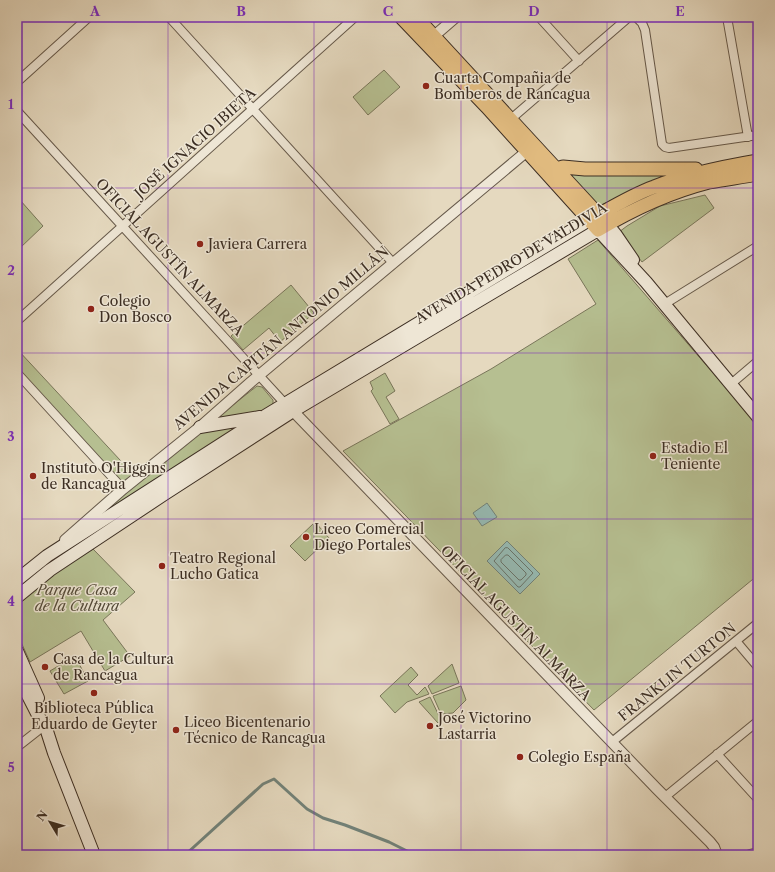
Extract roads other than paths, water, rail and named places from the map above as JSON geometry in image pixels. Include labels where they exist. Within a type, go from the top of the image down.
[{"type":"main road","points":[[401,17],[511,119],[531,148]]},
{"type":"main road","points":[[416,17],[434,36],[458,69],[598,222],[663,305],[758,416]]},
{"type":"main road","name":"AVENIDA PEDRO DE VALDIVIA","points":[[289,407],[598,222],[652,187],[686,176],[758,161]]},
{"type":"main road","name":"AVENIDA PEDRO DE VALDIVIA","points":[[553,172],[563,167],[592,169],[716,169]]},
{"type":"main road","name":"AVENIDA PEDRO DE VALDIVIA","points":[[598,222],[688,188],[710,182],[758,174]]},
{"type":"main road","points":[[17,597],[50,570],[289,407]]},
{"type":"main road","name":"AVENIDA CAPITÁN ANTONIO MILLÁN","points":[[17,580],[47,556],[265,416],[289,407]]},
{"type":"main road","points":[[200,427],[265,416]]},
{"type":"main road","points":[[17,652],[46,716],[45,725]]},
{"type":"main road","points":[[17,674],[45,725],[54,753],[94,855]]},
{"type":"street","points":[[17,82],[89,17]]},
{"type":"street","points":[[169,17],[393,263]]},
{"type":"street","name":"JOSÉ IGNACIO IBIETA","points":[[17,321],[355,17]]},
{"type":"street","points":[[434,36],[456,17]]},
{"type":"street","points":[[540,17],[579,61]]},
{"type":"street","points":[[511,119],[629,17]]},
{"type":"street","points":[[636,17],[642,23],[644,30],[662,144],[664,147],[669,148],[758,136]]},
{"type":"street","points":[[727,17],[748,137]]},
{"type":"street","name":"OFICIAL AGUSTÍN ALMARZA","points":[[17,111],[289,407],[710,842],[717,855]]},
{"type":"street","name":"AVENIDA CAPITÁN ANTONIO MILLÁN","points":[[47,556],[123,489],[200,427],[259,375],[531,148]]},
{"type":"street","points":[[663,305],[758,246]]},
{"type":"street","points":[[731,384],[758,362]]},
{"type":"street","points":[[17,373],[123,489]]},
{"type":"street","name":"FRANKLIN TURTON","points":[[612,742],[758,623]]},
{"type":"street","points":[[736,641],[758,667]]},
{"type":"street","points":[[665,797],[758,721]]},
{"type":"street","points":[[17,746],[45,725]]},
{"type":"street","points":[[717,754],[758,799]]},
{"type":"street","points":[[750,855],[758,853]]},
{"type":"water","points":[[487,503],[497,517],[482,526],[473,513]]},
{"type":"water","points":[[507,541],[540,574],[520,594],[487,561]]},
{"type":"waterway","points":[[185,855],[263,784],[274,779],[307,809],[323,818],[389,842],[415,855]]},
{"type":"place","name":"Cuarta Compañia de Bomberos de Rancagua","points":[[426,86]]},
{"type":"place","name":"Javiera Carrera","points":[[200,244]]},
{"type":"place","name":"Colegio Don Bosco","points":[[91,309]]},
{"type":"place","name":"Estadio El Teniente","points":[[653,456]]},
{"type":"place","name":"Instituto O'Higgins de Rancagua","points":[[33,476]]},
{"type":"place","name":"Liceo Comercial Diego Portales","points":[[306,537]]},
{"type":"place","name":"Teatro Regional Lucho Gatica","points":[[162,566]]},
{"type":"place","name":"Casa de la Cultura de Rancagua","points":[[45,667]]},
{"type":"place","name":"Biblioteca Pública Eduardo de Geyter","points":[[94,693]]},
{"type":"place","name":"José Victorino Lastarria","points":[[430,726]]},
{"type":"place","name":"Liceo Bicentenario Técnico de Rancagua","points":[[176,730]]},
{"type":"place","name":"Colegio España","points":[[520,757]]},
{"type":"park label","name":"Parque Casa de la Cultura","points":[[77,598]]}]
